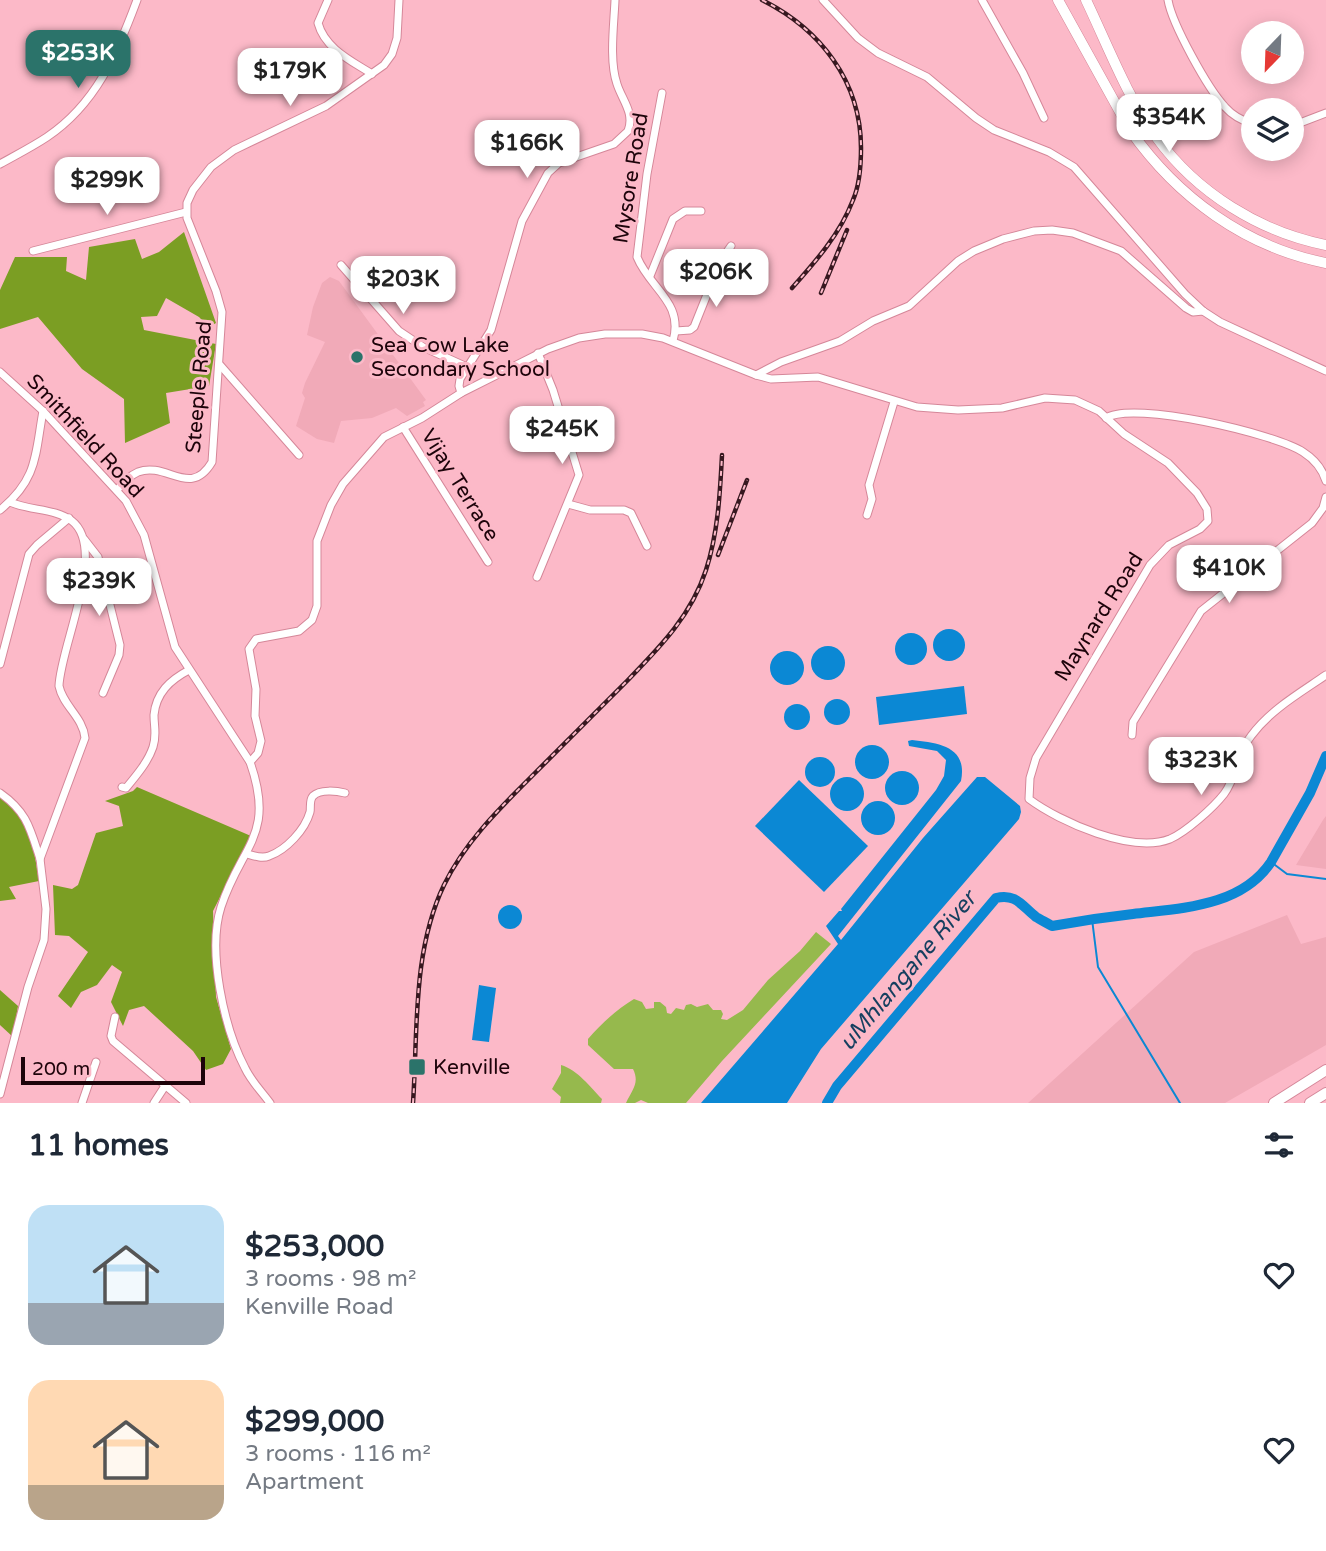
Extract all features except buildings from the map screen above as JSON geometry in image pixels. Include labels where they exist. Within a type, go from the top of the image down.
[{"type":"highway","points":[[1274,1103],[1326,1070]]},
{"type":"highway","points":[[1310,1103],[1326,1093]]},
{"type":"main road","points":[[1058,0],[1130,130],[1177,184],[1216,217],[1246,234],[1299,256],[1326,262]]},
{"type":"main road","points":[[1086,0],[1144,119],[1174,159],[1204,188],[1242,214],[1281,232],[1326,245]]},
{"type":"street","points":[[0,164],[47,137],[89,100],[116,54],[137,0]]},
{"type":"street","points":[[328,0],[318,23],[325,39],[372,74]]},
{"type":"street","points":[[33,251],[186,212],[189,198],[202,176],[221,159],[326,106],[384,65],[394,50],[397,38],[399,0]]},
{"type":"street","points":[[461,393],[459,383],[491,330],[522,221],[548,173],[559,163],[614,144],[628,131],[630,114],[614,73],[615,0]]},
{"type":"street","points":[[822,0],[858,38],[878,53],[927,77],[976,118],[995,130],[1049,152],[1074,167],[1203,311],[1326,372]]},
{"type":"street","points":[[982,0],[1023,73],[1044,118]]},
{"type":"street","points":[[1168,0],[1176,23],[1218,98],[1231,113],[1241,118]]},
{"type":"street","name":"Mysore Road","points":[[662,93],[647,173],[637,254],[638,260],[670,306],[676,318],[676,331]]},
{"type":"street","points":[[1304,121],[1326,113]]},
{"type":"street","points":[[650,276],[673,219],[685,211],[701,211]]},
{"type":"street","name":"Steeple Road","points":[[117,490],[130,477],[142,471],[153,470],[193,479],[209,467],[214,452],[223,322],[220,301],[186,212]]},
{"type":"street","points":[[756,374],[840,341],[873,321],[909,306],[958,261],[974,251],[1034,230],[1073,233],[1113,247],[1129,256],[1186,308],[1193,312],[1203,311]]},
{"type":"street","points":[[673,341],[676,331],[694,327],[720,262],[732,246]]},
{"type":"street","points":[[341,265],[398,331],[467,367]]},
{"type":"street","name":"Maynard Road","points":[[250,762],[258,753],[261,741],[255,716],[256,689],[248,654],[252,643],[263,637],[299,631],[312,620],[317,606],[317,541],[339,490],[377,443],[461,393],[538,353],[579,338],[605,334],[642,334],[673,341],[771,379],[818,377],[918,408],[1002,408],[1058,397],[1088,405],[1124,434],[1168,463],[1197,494],[1209,517],[1200,529],[1165,548],[1142,578],[1035,758],[1029,799],[1058,818],[1097,834],[1139,841],[1171,839],[1223,795],[1244,745],[1257,729],[1278,709],[1326,675]]},
{"type":"street","points":[[537,577],[578,479],[578,470],[553,390],[538,353]]},
{"type":"street","points":[[220,365],[299,455]]},
{"type":"street","name":"Smithfield Road","points":[[1,374],[43,411],[117,490],[134,515],[144,535],[172,642],[250,762],[256,779],[259,815],[255,839],[222,904],[216,922],[216,956],[225,1008],[239,1054],[251,1079],[270,1103]]},
{"type":"street","points":[[867,515],[872,499],[869,485],[894,402]]},
{"type":"street","points":[[0,510],[10,502],[32,473],[43,411]]},
{"type":"street","points":[[1106,418],[1122,412],[1160,413],[1271,439],[1304,452],[1318,465],[1326,478]]},
{"type":"street","name":"Vijay Terrace","points":[[403,427],[488,562]]},
{"type":"street","points":[[1132,735],[1133,722],[1201,611],[1312,523],[1323,508],[1326,497]]},
{"type":"street","points":[[10,502],[69,518],[98,557],[120,645],[103,693]]},
{"type":"street","points":[[568,504],[583,509],[624,510],[631,513],[647,546]]},
{"type":"street","points":[[0,664],[29,555],[69,518]]},
{"type":"street","points":[[40,859],[85,738],[81,724],[62,699],[58,686],[85,566],[84,539]]},
{"type":"street","points":[[122,788],[126,788],[138,774],[153,748],[157,731],[154,716],[162,691],[173,678],[189,670]]},
{"type":"street","points":[[247,854],[271,856],[297,835],[309,814],[311,798],[334,791],[345,793]]},
{"type":"street","points":[[0,793],[19,807],[26,817],[40,859],[46,909],[44,940],[28,987],[0,1094]]},
{"type":"street","points":[[115,1017],[111,1036],[113,1041],[186,1103]]},
{"type":"street","points":[[82,1103],[96,1062]]},
{"type":"street","points":[[154,1103],[165,1086]]},
{"type":"shaded area","name":"Sea Cow Lake Secondary School","points":[[330,277],[339,281],[426,400],[423,402],[425,406],[407,416],[396,408],[372,418],[341,421],[334,443],[317,439],[296,426],[305,398],[302,393],[305,383],[325,342],[307,335],[313,307],[322,283]]},
{"type":"shaded area","points":[[1326,816],[1326,869],[1296,865],[1323,820]]},
{"type":"shaded area","points":[[1287,915],[1301,944],[1326,937],[1326,1045],[1225,1103],[1028,1103],[1194,952]]},
{"type":"green space","points":[[184,232],[216,323],[209,327],[199,317],[166,298],[157,316],[141,317],[144,330],[216,344],[209,386],[166,393],[170,423],[125,443],[124,399],[82,369],[38,317],[0,329],[0,290],[15,257],[67,257],[66,271],[86,280],[89,247],[135,239],[142,259],[159,252]]},
{"type":"green space","points":[[137,787],[251,836],[213,911],[216,997],[231,1049],[223,1064],[206,1070],[193,1051],[144,1006],[129,1010],[123,1026],[111,1002],[122,972],[112,965],[97,985],[81,992],[71,1008],[58,996],[88,952],[69,936],[55,935],[53,885],[72,889],[78,885],[96,833],[123,826],[119,806],[105,801]]},
{"type":"green space","points":[[0,797],[25,824],[39,881],[9,887],[16,899],[0,901]]},
{"type":"green space","points":[[816,932],[831,944],[686,1103],[648,1103],[641,1100],[626,1103],[635,1082],[633,1069],[614,1069],[588,1045],[588,1039],[621,1007],[634,999],[642,1002],[646,1009],[654,1008],[654,1002],[660,1002],[666,1007],[667,1013],[671,1014],[676,1008],[684,1010],[686,1005],[697,1007],[708,1004],[713,1010],[721,1010],[721,1019],[727,1020],[743,1010],[768,980],[800,951]]},
{"type":"green space","points":[[0,990],[18,1006],[13,1037],[0,1025]]},
{"type":"green space","points":[[561,1065],[583,1079],[602,1099],[601,1103],[560,1103],[561,1097],[552,1089],[561,1073]]},
{"type":"water","points":[[949,629],[960,634],[965,645],[960,656],[949,661],[938,656],[933,645],[938,634]]},
{"type":"water","points":[[911,633],[922,638],[927,649],[922,660],[911,665],[900,660],[895,649],[900,638]]},
{"type":"water","points":[[828,646],[840,651],[845,663],[840,675],[828,680],[816,675],[811,663],[816,651]]},
{"type":"water","points":[[787,651],[799,656],[804,668],[799,680],[787,685],[775,680],[770,668],[775,656]]},
{"type":"water","points":[[964,686],[967,714],[879,725],[876,697]]},
{"type":"water","points":[[837,699],[846,703],[850,712],[846,721],[837,725],[828,721],[824,712],[828,703]]},
{"type":"water","points":[[797,704],[806,708],[810,717],[806,726],[797,730],[788,726],[784,717],[788,708]]},
{"type":"water","points":[[908,741],[941,745],[955,753],[962,769],[961,781],[838,936],[841,940],[923,838],[977,777],[985,777],[1020,806],[1019,819],[821,1049],[787,1103],[701,1103],[838,944],[826,926],[842,911],[936,790],[944,776],[946,760],[937,751],[909,746]]},
{"type":"water","points":[[872,745],[884,750],[889,762],[884,774],[872,779],[860,774],[855,762],[860,750]]},
{"type":"water","points":[[820,757],[826,758],[834,766],[834,778],[826,786],[820,787],[814,786],[806,778],[805,772],[806,766],[814,758]]},
{"type":"water","points":[[902,771],[914,776],[919,788],[914,800],[902,805],[890,800],[885,788],[890,776]]},
{"type":"water","points":[[847,777],[859,782],[864,794],[859,806],[847,811],[835,806],[830,794],[835,782]]},
{"type":"water","points":[[799,780],[868,846],[824,892],[755,826]]},
{"type":"water","points":[[878,801],[890,806],[895,818],[890,830],[878,835],[866,830],[861,818],[866,806]]},
{"type":"water","points":[[510,905],[519,908],[522,917],[519,926],[510,929],[501,926],[498,917],[501,908]]},
{"type":"water","points":[[479,985],[496,988],[489,1042],[472,1040]]},
{"type":"waterway","name":"uMhlangane River","points":[[827,1103],[837,1086],[996,898],[1014,899],[1052,926],[1190,907],[1227,897],[1258,877],[1271,862],[1310,793],[1326,756]]},
{"type":"waterway","points":[[1271,862],[1287,874],[1326,879]]},
{"type":"waterway","points":[[1092,919],[1098,967],[1180,1103]]},
{"type":"railway","points":[[762,0],[783,12],[819,42],[845,79],[859,124],[860,168],[853,200],[834,236],[792,288]]},
{"type":"railway","points":[[821,293],[847,230]]},
{"type":"railway","points":[[413,1103],[421,964],[426,937],[444,885],[462,854],[484,826],[663,643],[683,616],[700,587],[710,556],[718,513],[722,455]]},
{"type":"railway","points":[[718,555],[747,480]]},
{"type":"place","name":"Sea Cow Lake Secondary School","points":[[357,357]]},
{"type":"place","name":"Kenville","points":[[417,1067]]}]
